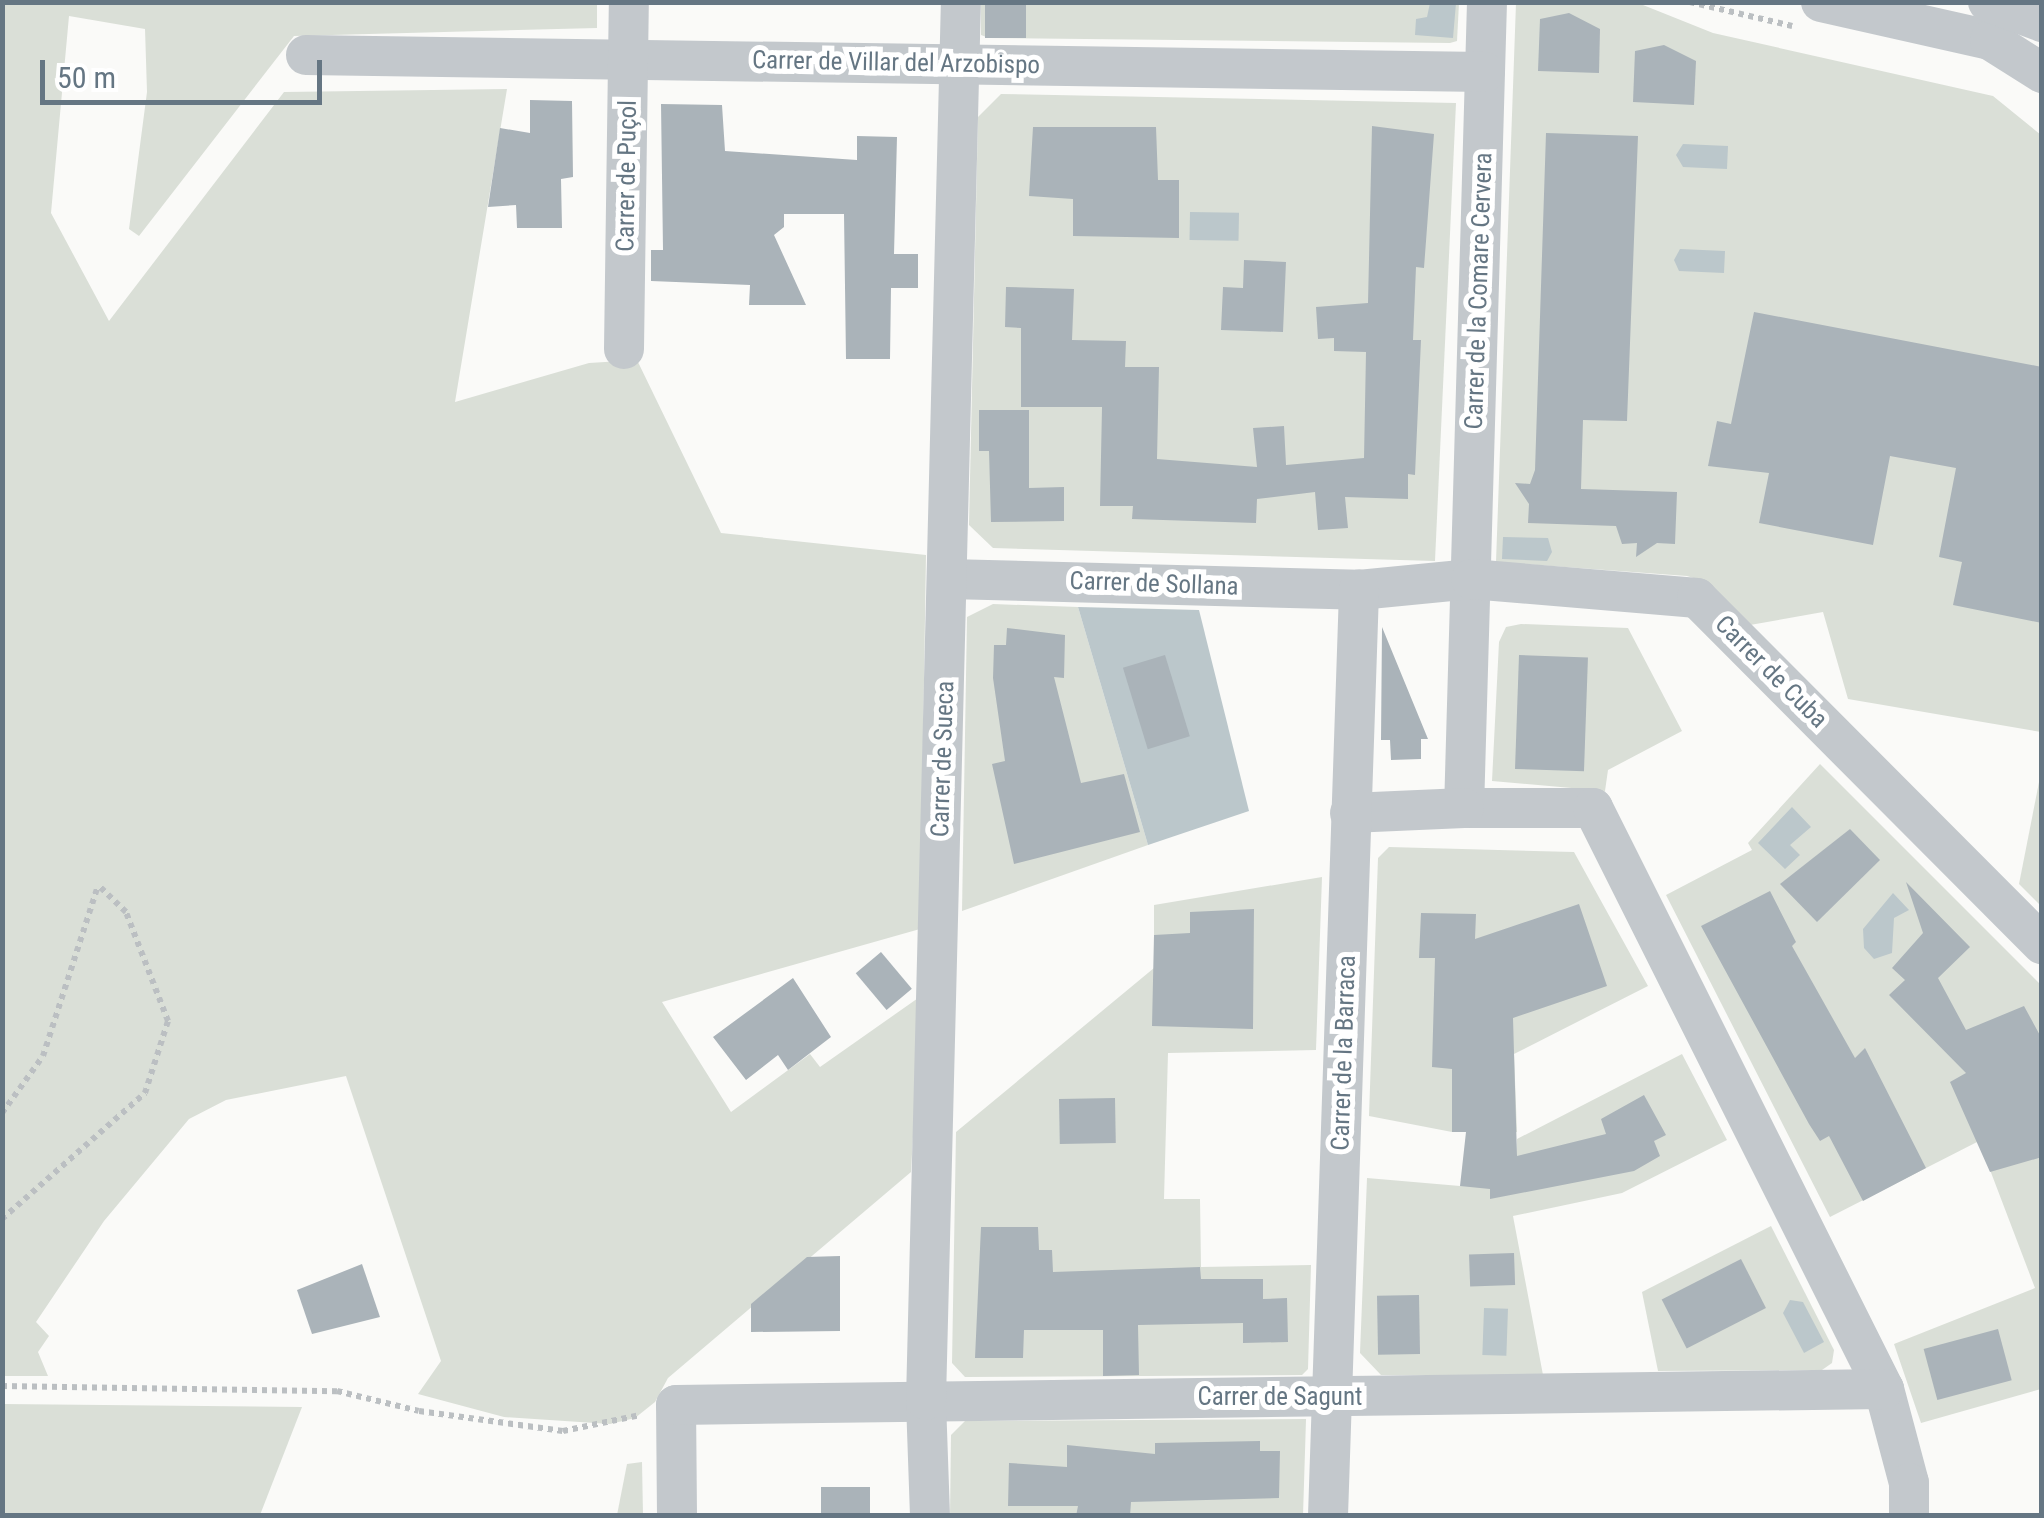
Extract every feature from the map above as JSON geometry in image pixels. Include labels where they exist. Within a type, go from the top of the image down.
[{"type":"street","name":"Carrer de Puçol","points":[[624,349],[629,2]]},
{"type":"street","name":"Carrer de Sueca","points":[[930,1516],[926,1400],[962,2]]},
{"type":"street","name":"Carrer de la Comare Cervera","points":[[1464,808],[1487,2]]},
{"type":"street","points":[[1821,2],[1990,40],[2042,73]]},
{"type":"street","points":[[1988,2],[2042,22]]},
{"type":"street","name":"Carrer de Villar del Arzobispo","points":[[306,54],[1485,72]]},
{"type":"street","name":"Carrer de Sollana","points":[[948,579],[1359,590]]},
{"type":"street","name":"Carrer de Cuba","points":[[1359,590],[1471,579],[1697,598],[2042,944]]},
{"type":"street","name":"Carrer de la Barraca","points":[[1328,1516],[1359,590]]},
{"type":"street","points":[[1350,813],[1593,808],[1884,1389],[1909,1483],[1909,1516]]},
{"type":"street","name":"Carrer de Sagunt","points":[[676,1405],[1884,1389]]},
{"type":"street","points":[[676,1405],[676,1516]]},
{"type":"path","points":[[2,1112],[42,1056],[98,884],[126,912],[168,1020],[145,1092],[2,1219]]},
{"type":"path","points":[[2,1386],[337,1391],[438,1415],[562,1431],[676,1405]]},
{"type":"shaded area","points":[[3,3],[597,3],[597,28],[294,36],[139,236],[129,229],[147,92],[145,29],[69,16],[51,213],[109,321],[284,92],[507,89],[455,402],[589,363],[637,360],[721,533],[926,555],[920,929],[662,1002],[731,1112],[810,1054],[820,1067],[921,996],[911,1172],[668,1378],[655,1402],[635,1418],[610,1424],[504,1417],[418,1394],[441,1361],[346,1076],[226,1100],[189,1119],[104,1221],[36,1322],[49,1336],[38,1352],[48,1376],[3,1376]]},
{"type":"shaded area","points":[[981,3],[1459,3],[1457,41],[1450,43],[989,38],[981,35]]},
{"type":"shaded area","points":[[1430,3],[1456,3],[1453,38],[1415,35],[1416,19],[1427,17]]},
{"type":"shaded area","points":[[1516,3],[1638,3],[1713,33],[1993,96],[2041,135],[2041,732],[1848,699],[1823,612],[1750,625],[1706,582],[1687,576],[1496,562]]},
{"type":"shaded area","points":[[1001,94],[1456,103],[1435,561],[993,548],[969,525],[978,117]]},
{"type":"shaded area","points":[[1683,144],[1728,146],[1727,169],[1683,167],[1676,155]]},
{"type":"shaded area","points":[[1190,212],[1239,213],[1239,241],[1190,240]]},
{"type":"shaded area","points":[[1680,249],[1725,251],[1724,273],[1679,271],[1674,260]]},
{"type":"shaded area","points":[[1503,537],[1548,538],[1552,552],[1547,561],[1502,559]]},
{"type":"shaded area","points":[[993,604],[1078,607],[1148,845],[962,911],[967,617]]},
{"type":"shaded area","points":[[1078,607],[1199,610],[1249,811],[1148,845]]},
{"type":"shaded area","points":[[1521,624],[1628,628],[1682,731],[1608,770],[1605,791],[1492,781],[1499,642],[1506,627]]},
{"type":"shaded area","points":[[1820,764],[2041,985],[2041,1389],[1921,1423],[1894,1344],[2035,1288],[1979,1141],[1830,1217],[1666,895],[1752,850],[1748,843]]},
{"type":"shaded area","points":[[2041,772],[2041,906],[2019,884]]},
{"type":"shaded area","points":[[1792,807],[1811,827],[1790,845],[1800,855],[1785,869],[1758,843]]},
{"type":"shaded area","points":[[1389,847],[1574,852],[1648,986],[1514,1054],[1517,1132],[1452,1132],[1369,1116],[1378,858]]},
{"type":"shaded area","points":[[1322,877],[1316,1050],[1168,1053],[1164,1199],[1200,1199],[1201,1267],[1311,1265],[1308,1369],[1302,1375],[965,1377],[952,1363],[956,1132],[1154,968],[1154,905]]},
{"type":"shaded area","points":[[1893,893],[1909,910],[1894,918],[1892,953],[1874,959],[1864,948],[1863,929]]},
{"type":"shaded area","points":[[1682,1054],[1727,1140],[1622,1193],[1513,1216],[1543,1375],[1381,1375],[1360,1353],[1367,1178],[1460,1186],[1516,1166],[1517,1139]]},
{"type":"shaded area","points":[[1771,1226],[1834,1350],[1832,1363],[1822,1370],[1658,1371],[1642,1292]]},
{"type":"shaded area","points":[[1790,1300],[1803,1302],[1824,1342],[1804,1353],[1783,1313]]},
{"type":"shaded area","points":[[1484,1308],[1508,1309],[1506,1356],[1482,1355]]},
{"type":"shaded area","points":[[3,1404],[302,1407],[260,1515],[3,1516]]},
{"type":"shaded area","points":[[1306,1419],[1303,1515],[950,1516],[951,1435],[965,1421]]},
{"type":"shaded area","points":[[642,1462],[643,1515],[617,1515],[627,1464]]},
{"type":"building","points":[[985,2],[1026,2],[1026,38],[985,38]]},
{"type":"building","points":[[1569,13],[1600,29],[1599,73],[1538,71],[1540,19]]},
{"type":"building","points":[[1664,45],[1696,61],[1694,105],[1633,102],[1635,51]]},
{"type":"building","points":[[530,100],[572,101],[573,177],[561,179],[562,228],[517,228],[516,205],[488,207],[500,128],[530,133]]},
{"type":"building","points":[[661,104],[722,105],[725,151],[857,160],[857,136],[897,137],[894,254],[918,254],[918,288],[891,288],[890,359],[846,359],[844,214],[784,214],[784,227],[774,235],[806,305],[749,305],[750,285],[651,281],[651,250],[663,250]]},
{"type":"building","points":[[1372,126],[1434,134],[1424,268],[1416,267],[1413,340],[1421,340],[1415,475],[1408,474],[1408,499],[1345,497],[1348,528],[1318,530],[1315,492],[1257,499],[1256,523],[1132,519],[1133,506],[1100,506],[1102,407],[1021,407],[1021,328],[1005,327],[1006,287],[1074,289],[1072,340],[1126,341],[1125,367],[1159,367],[1157,459],[1257,467],[1253,428],[1284,426],[1286,465],[1364,458],[1366,352],[1334,351],[1334,338],[1318,339],[1316,307],[1368,303]]},
{"type":"building","points":[[1033,127],[1156,127],[1158,180],[1179,180],[1179,238],[1073,236],[1073,199],[1029,196]]},
{"type":"building","points":[[1546,133],[1638,136],[1627,421],[1583,420],[1581,489],[1677,492],[1675,544],[1657,543],[1636,557],[1637,543],[1622,544],[1616,526],[1528,523],[1529,504],[1515,483],[1530,484],[1535,470]]},
{"type":"building","points":[[1244,260],[1286,262],[1283,332],[1221,330],[1223,287],[1243,288]]},
{"type":"building","points":[[1754,312],[2042,367],[2042,623],[1953,605],[1962,562],[1939,557],[1956,468],[1890,456],[1873,545],[1759,523],[1769,473],[1708,466],[1717,421],[1731,424]]},
{"type":"building","points":[[979,410],[1029,410],[1029,488],[1064,487],[1064,521],[991,522],[989,451],[979,451]]},
{"type":"building","points":[[1382,627],[1428,739],[1421,739],[1421,759],[1391,760],[1390,740],[1381,740]]},
{"type":"building","points":[[1007,628],[1065,635],[1064,678],[1054,677],[1081,783],[1124,774],[1140,832],[1014,864],[992,764],[1005,761],[993,678],[994,645],[1006,645]]},
{"type":"building","points":[[1165,655],[1190,736],[1148,749],[1123,668]]},
{"type":"building","points":[[1519,655],[1588,657],[1584,771],[1515,769]]},
{"type":"building","points":[[1850,829],[1880,860],[1817,922],[1780,884]]},
{"type":"building","points":[[1906,882],[1970,947],[1938,978],[1966,1030],[2024,1006],[2042,1039],[2042,1157],[1990,1172],[1950,1082],[1966,1073],[1889,995],[1905,980],[1892,968],[1923,933]]},
{"type":"building","points":[[1770,891],[1796,942],[1792,946],[1855,1058],[1865,1048],[1926,1168],[1863,1201],[1829,1136],[1820,1141],[1809,1124],[1701,926]]},
{"type":"building","points":[[1579,904],[1607,986],[1513,1018],[1517,1156],[1606,1134],[1601,1119],[1644,1095],[1666,1135],[1654,1141],[1660,1156],[1634,1171],[1490,1199],[1490,1189],[1460,1186],[1466,1132],[1452,1132],[1452,1069],[1432,1067],[1435,958],[1419,958],[1421,913],[1476,914],[1475,939]]},
{"type":"building","points":[[1254,909],[1253,1029],[1152,1026],[1154,935],[1190,933],[1190,912]]},
{"type":"building","points":[[881,952],[912,989],[887,1010],[856,973]]},
{"type":"building","points":[[793,978],[831,1037],[788,1070],[778,1055],[746,1080],[713,1037]]},
{"type":"building","points":[[1115,1098],[1116,1143],[1060,1144],[1059,1099]]},
{"type":"building","points":[[981,1227],[1038,1227],[1039,1250],[1052,1250],[1053,1272],[1200,1267],[1201,1279],[1263,1279],[1263,1299],[1287,1298],[1288,1342],[1243,1343],[1243,1323],[1138,1325],[1139,1375],[1103,1376],[1103,1330],[1024,1330],[1023,1358],[975,1358]]},
{"type":"building","points":[[1514,1253],[1515,1285],[1470,1287],[1469,1255]]},
{"type":"building","points":[[840,1256],[840,1331],[751,1332],[751,1304],[807,1257]]},
{"type":"building","points":[[1741,1259],[1766,1308],[1687,1348],[1662,1299]]},
{"type":"building","points":[[362,1264],[380,1317],[312,1334],[297,1290]]},
{"type":"building","points":[[1419,1295],[1420,1354],[1378,1355],[1377,1296]]},
{"type":"building","points":[[1998,1329],[2012,1380],[1937,1400],[1924,1349]]},
{"type":"building","points":[[1260,1441],[1260,1451],[1280,1451],[1279,1498],[1131,1502],[1130,1516],[1076,1516],[1078,1506],[1008,1506],[1009,1463],[1067,1467],[1067,1445],[1155,1454],[1155,1443]]},
{"type":"building","points":[[821,1487],[870,1487],[870,1516],[821,1516]]}]
